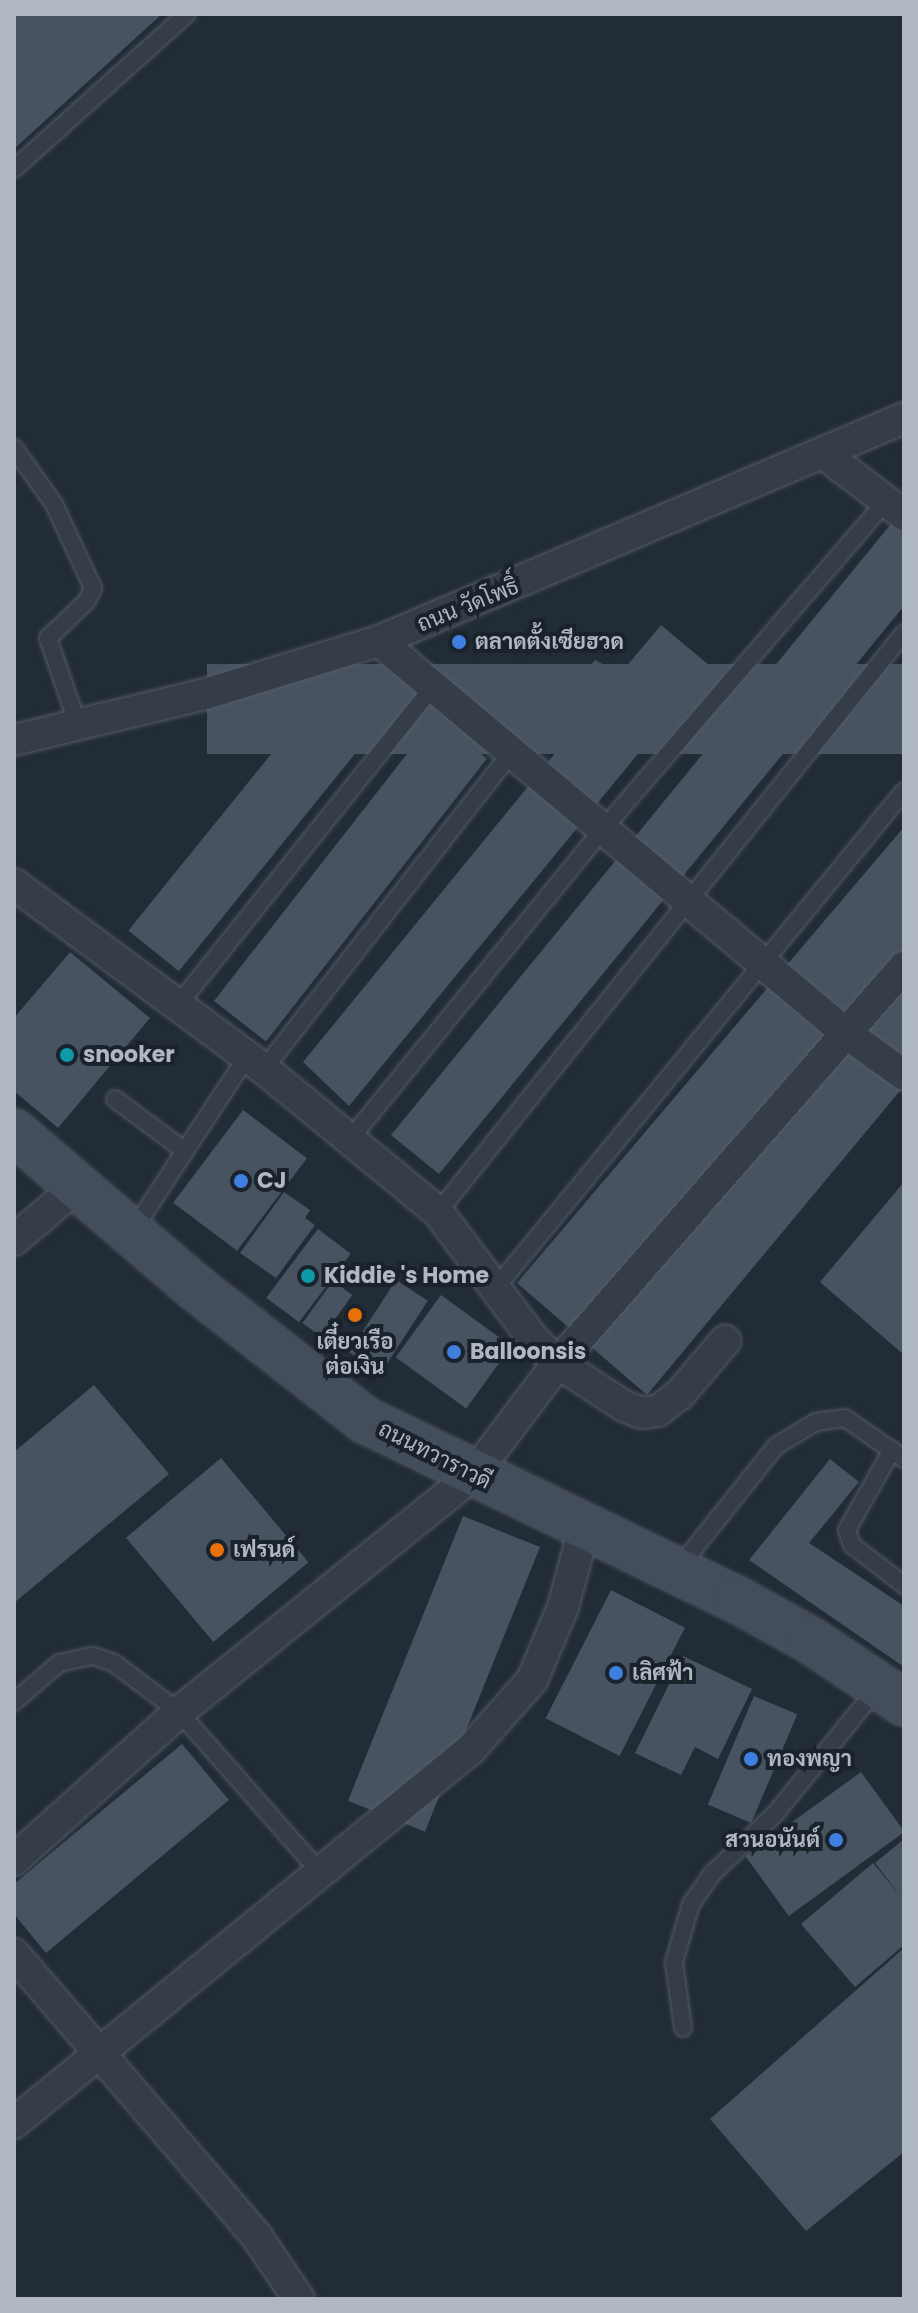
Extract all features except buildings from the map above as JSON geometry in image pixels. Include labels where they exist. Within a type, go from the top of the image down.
[{"type":"street","name":"ถนน วัดโพธิ์","points":[[14,740],[77,722],[202,695],[379,641],[904,418]]},
{"type":"street","points":[[824,454],[894,509]]},
{"type":"street","points":[[379,641],[847,1034],[904,1075]]},
{"type":"street","points":[[14,884],[255,1062],[438,1212],[495,1289],[558,1363],[641,1413],[658,1411],[680,1394],[725,1341]]},
{"type":"street","points":[[14,1860],[179,1712],[474,1474],[558,1363],[904,967]]},
{"type":"street","name":"ถนนทวาราวดี","points":[[14,1132],[275,1353],[354,1412],[810,1640],[892,1694]]},
{"type":"street","points":[[14,1240],[79,1185]]},
{"type":"street","points":[[14,2123],[471,1749],[532,1680],[563,1607],[584,1529]]},
{"type":"street","points":[[14,1954],[257,2237],[299,2299]]},
{"type":"lane","points":[[14,169],[187,14]]},
{"type":"lane","points":[[14,448],[54,504],[93,588],[87,601],[48,638],[77,722]]},
{"type":"lane","points":[[351,1138],[603,829],[894,509]]},
{"type":"lane","points":[[438,1212],[690,903],[904,633]]},
{"type":"lane","points":[[178,1005],[433,687]]},
{"type":"lane","points":[[132,1232],[185,1151],[255,1062],[511,753]]},
{"type":"lane","points":[[495,1289],[765,966],[904,791]]},
{"type":"lane","points":[[115,1099],[185,1151]]},
{"type":"lane","points":[[676,1571],[776,1446],[816,1422],[845,1418],[898,1454],[847,1530],[852,1545],[904,1585]]},
{"type":"lane","points":[[14,1702],[59,1663],[93,1656],[132,1673],[179,1712],[321,1873]]},
{"type":"lane","points":[[683,2028],[674,1962],[691,1904],[713,1873],[892,1694]]},
{"type":"place","name":"ตลาดตั้งเซียฮวด","points":[[459,642]]},
{"type":"place","name":"snooker","points":[[67,1055]]},
{"type":"place","name":"CJ","points":[[241,1181]]},
{"type":"place","name":"Kiddie 's Home","points":[[308,1276]]},
{"type":"place","name":"เตี๋ยวเรือ ต่อเงิน","points":[[355,1315]]},
{"type":"place","name":"Balloonsis","points":[[454,1352]]},
{"type":"place","name":"เฟรนด์","points":[[217,1550]]},
{"type":"place","name":"เลิศฟ้า","points":[[616,1673]]},
{"type":"place","name":"ทองพญา","points":[[751,1759]]},
{"type":"place","name":"สวนอนันต์","points":[[836,1840]]}]
